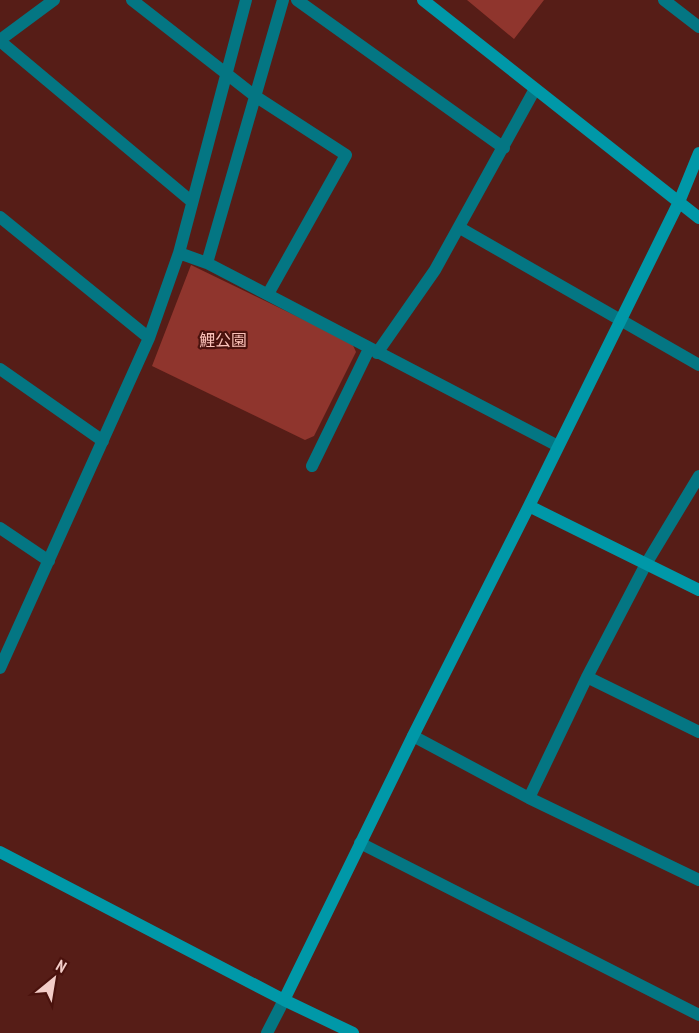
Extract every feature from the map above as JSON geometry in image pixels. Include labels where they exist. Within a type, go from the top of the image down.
[{"type":"street","points":[[54,0],[0,41],[191,201]]},
{"type":"street","points":[[132,0],[255,96],[346,155],[268,294]]},
{"type":"street","points":[[0,668],[149,338],[178,253],[246,0]]},
{"type":"street","points":[[207,263],[283,0]]},
{"type":"street","points":[[297,0],[504,148]]},
{"type":"street","points":[[423,0],[699,218]]},
{"type":"street","points":[[664,0],[699,27]]},
{"type":"street","points":[[312,466],[373,351],[435,270],[460,228],[535,89]]},
{"type":"street","points":[[267,1033],[412,736],[529,507],[679,202],[699,153]]},
{"type":"street","points":[[0,217],[149,338]]},
{"type":"street","points":[[460,228],[699,365]]},
{"type":"street","points":[[178,253],[207,263],[558,446]]},
{"type":"street","points":[[0,369],[103,441]]},
{"type":"street","points":[[529,798],[587,677],[646,564],[699,476]]},
{"type":"street","points":[[529,507],[699,590]]},
{"type":"street","points":[[0,528],[49,561]]},
{"type":"street","points":[[587,677],[699,732]]},
{"type":"street","points":[[412,736],[529,798],[699,880]]},
{"type":"street","points":[[360,843],[699,1015]]},
{"type":"street","points":[[0,852],[284,1000],[353,1033]]},
{"type":"green space","points":[[467,0],[544,0],[514,39]]},
{"type":"green space","name":"鯉公園","points":[[191,265],[352,343],[356,352],[314,436],[305,440],[152,366]]}]
